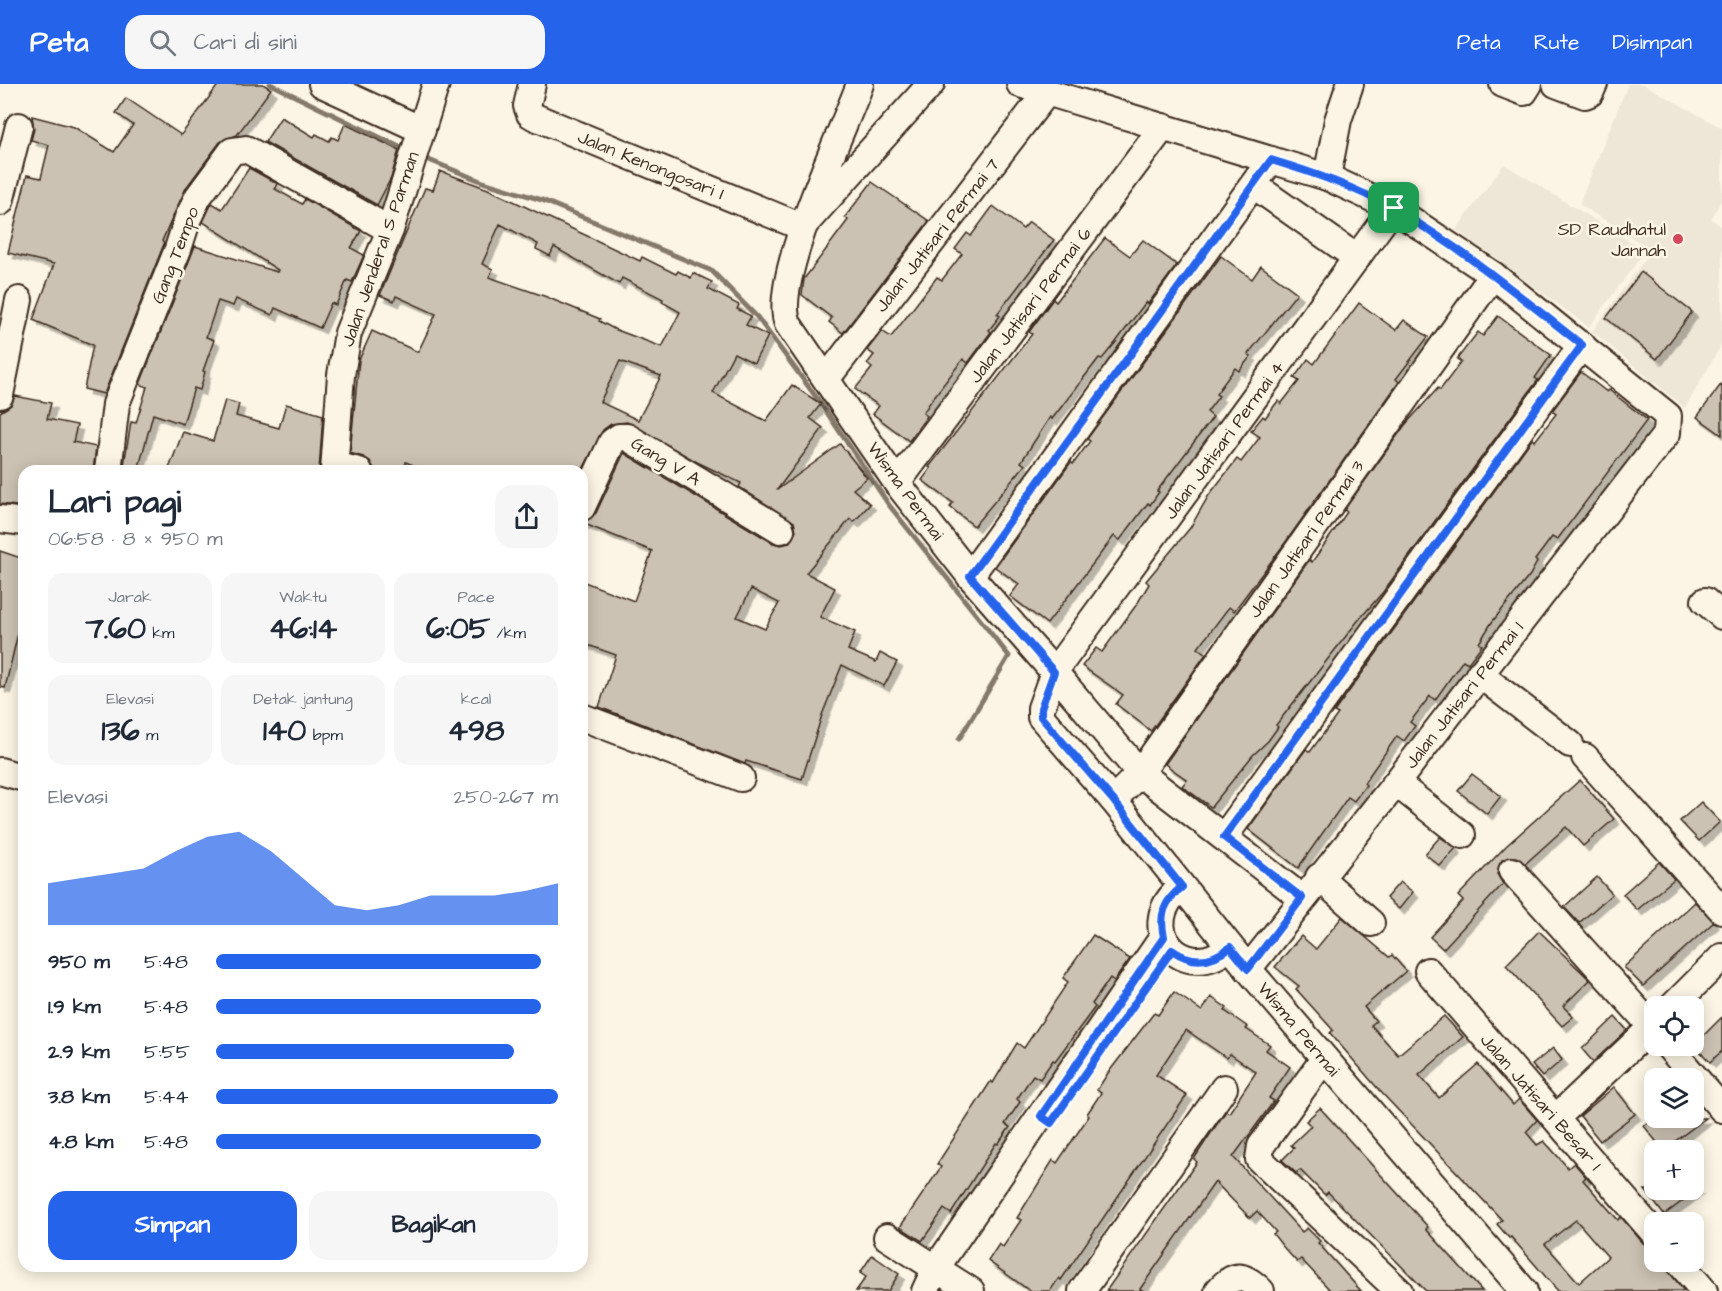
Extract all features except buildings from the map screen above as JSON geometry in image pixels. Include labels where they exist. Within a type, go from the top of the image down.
[{"type":"street","points":[[322,84],[421,132]]},
{"type":"street","name":"Jalan Jenderal S Parman","points":[[343,465],[341,375],[348,333],[390,230],[436,84]]},
{"type":"street","name":"Jalan Kenongosari I","points":[[532,84],[527,106],[530,114],[535,117],[802,227]]},
{"type":"street","points":[[802,227],[931,84]]},
{"type":"street","points":[[1020,84],[1327,177],[1394,208],[1493,275],[1582,345],[1224,837]]},
{"type":"street","points":[[1327,177],[1338,120],[1350,84]]},
{"type":"street","points":[[1503,84],[1524,92],[1529,84]]},
{"type":"street","points":[[1557,84],[1585,95],[1590,93],[1594,84]]},
{"type":"street","points":[[802,227],[852,87]]},
{"type":"street","name":"Jalan Jatisari Permai 7","points":[[827,378],[1047,92]]},
{"type":"street","points":[[0,202],[19,126]]},
{"type":"street","name":"Jalan Jatisari Permai 6","points":[[897,483],[1163,127]]},
{"type":"street","name":"Gang Tempo","points":[[109,465],[116,404],[178,249],[188,218],[198,197],[232,151],[246,148],[390,230]]},
{"type":"street","points":[[970,576],[1255,186],[1271,160]]},
{"type":"street","points":[[1255,186],[1357,258]]},
{"type":"street","name":"Jalan Jatisari Permai 4","points":[[1054,672],[1394,208]]},
{"type":"street","name":"Wisma Permai","points":[[802,227],[783,308],[788,324],[897,483],[970,576],[1140,773],[1302,898]]},
{"type":"street","name":"Jalan Jatisari Permai 3","points":[[1113,800],[1140,773],[1493,275]]},
{"type":"street","points":[[0,395],[18,299]]},
{"type":"street","name":"Jalan Jatisari Permai 1","points":[[1248,969],[1302,898],[1396,783],[1666,433],[1668,416],[1582,345]]},
{"type":"street","name":"Gang V A","points":[[588,494],[612,442],[619,437],[627,437],[780,530]]},
{"type":"street","points":[[0,519],[18,521]]},
{"type":"street","name":"Wisma Permai","points":[[1054,672],[1041,708],[1041,717],[1113,800],[1248,969],[1524,1291]]},
{"type":"street","points":[[1479,674],[1578,750],[1722,910]]},
{"type":"street","points":[[588,719],[741,778]]},
{"type":"street","points":[[0,771],[18,776]]},
{"type":"street","points":[[1396,783],[1462,835]]},
{"type":"street","points":[[1512,871],[1644,1018]]},
{"type":"street","points":[[1319,877],[1371,923]]},
{"type":"street","points":[[1182,887],[1170,896],[1163,909],[1161,923],[1168,943],[1182,957],[1207,960],[1220,956],[1230,947]]},
{"type":"street","points":[[934,1279],[1168,943]]},
{"type":"street","points":[[1683,996],[1722,957]]},
{"type":"street","name":"Jalan Jatisari Besar 1","points":[[1428,971],[1644,1221]]},
{"type":"street","points":[[1556,1118],[1644,1043]]},
{"type":"street","points":[[1677,1056],[1722,1109]]},
{"type":"street","points":[[1324,1059],[1261,1146],[1259,1158],[1399,1291]]},
{"type":"street","points":[[1082,1291],[1224,1088]]},
{"type":"street","points":[[887,1237],[934,1279],[971,1291]]},
{"type":"street","points":[[1688,1272],[1704,1291]]},
{"type":"street","points":[[1218,1291],[1228,1280],[1235,1277],[1250,1280],[1261,1291]]},
{"type":"shaded area","name":"SD Raudhatul Jannah","points":[[1628,84],[1643,84],[1722,128],[1722,199],[1711,219],[1722,227],[1722,344],[1685,408],[1592,331],[1652,250],[1579,204]]},
{"type":"shaded area","points":[[1504,164],[1645,251],[1589,327],[1456,230]]},
{"type":"waterway","points":[[270,84],[408,151]]},
{"type":"waterway","points":[[419,156],[483,182],[542,200],[712,271],[757,317],[822,405],[889,505],[1009,656],[959,739]]},
{"type":"place","name":"SD Raudhatul Jannah","points":[[1678,239]]},
{"type":"route","points":[[1271,160],[1327,177],[1394,208],[1493,275],[1582,345],[1224,837],[1302,898],[1248,969],[1230,947],[1220,956],[1195,961],[1182,957],[1172,950],[1051,1123],[1041,1116],[1164,937],[1161,923],[1163,909],[1170,896],[1182,887],[1113,800],[1041,717],[1041,708],[1054,672],[970,576],[1255,186],[1271,160]]}]
